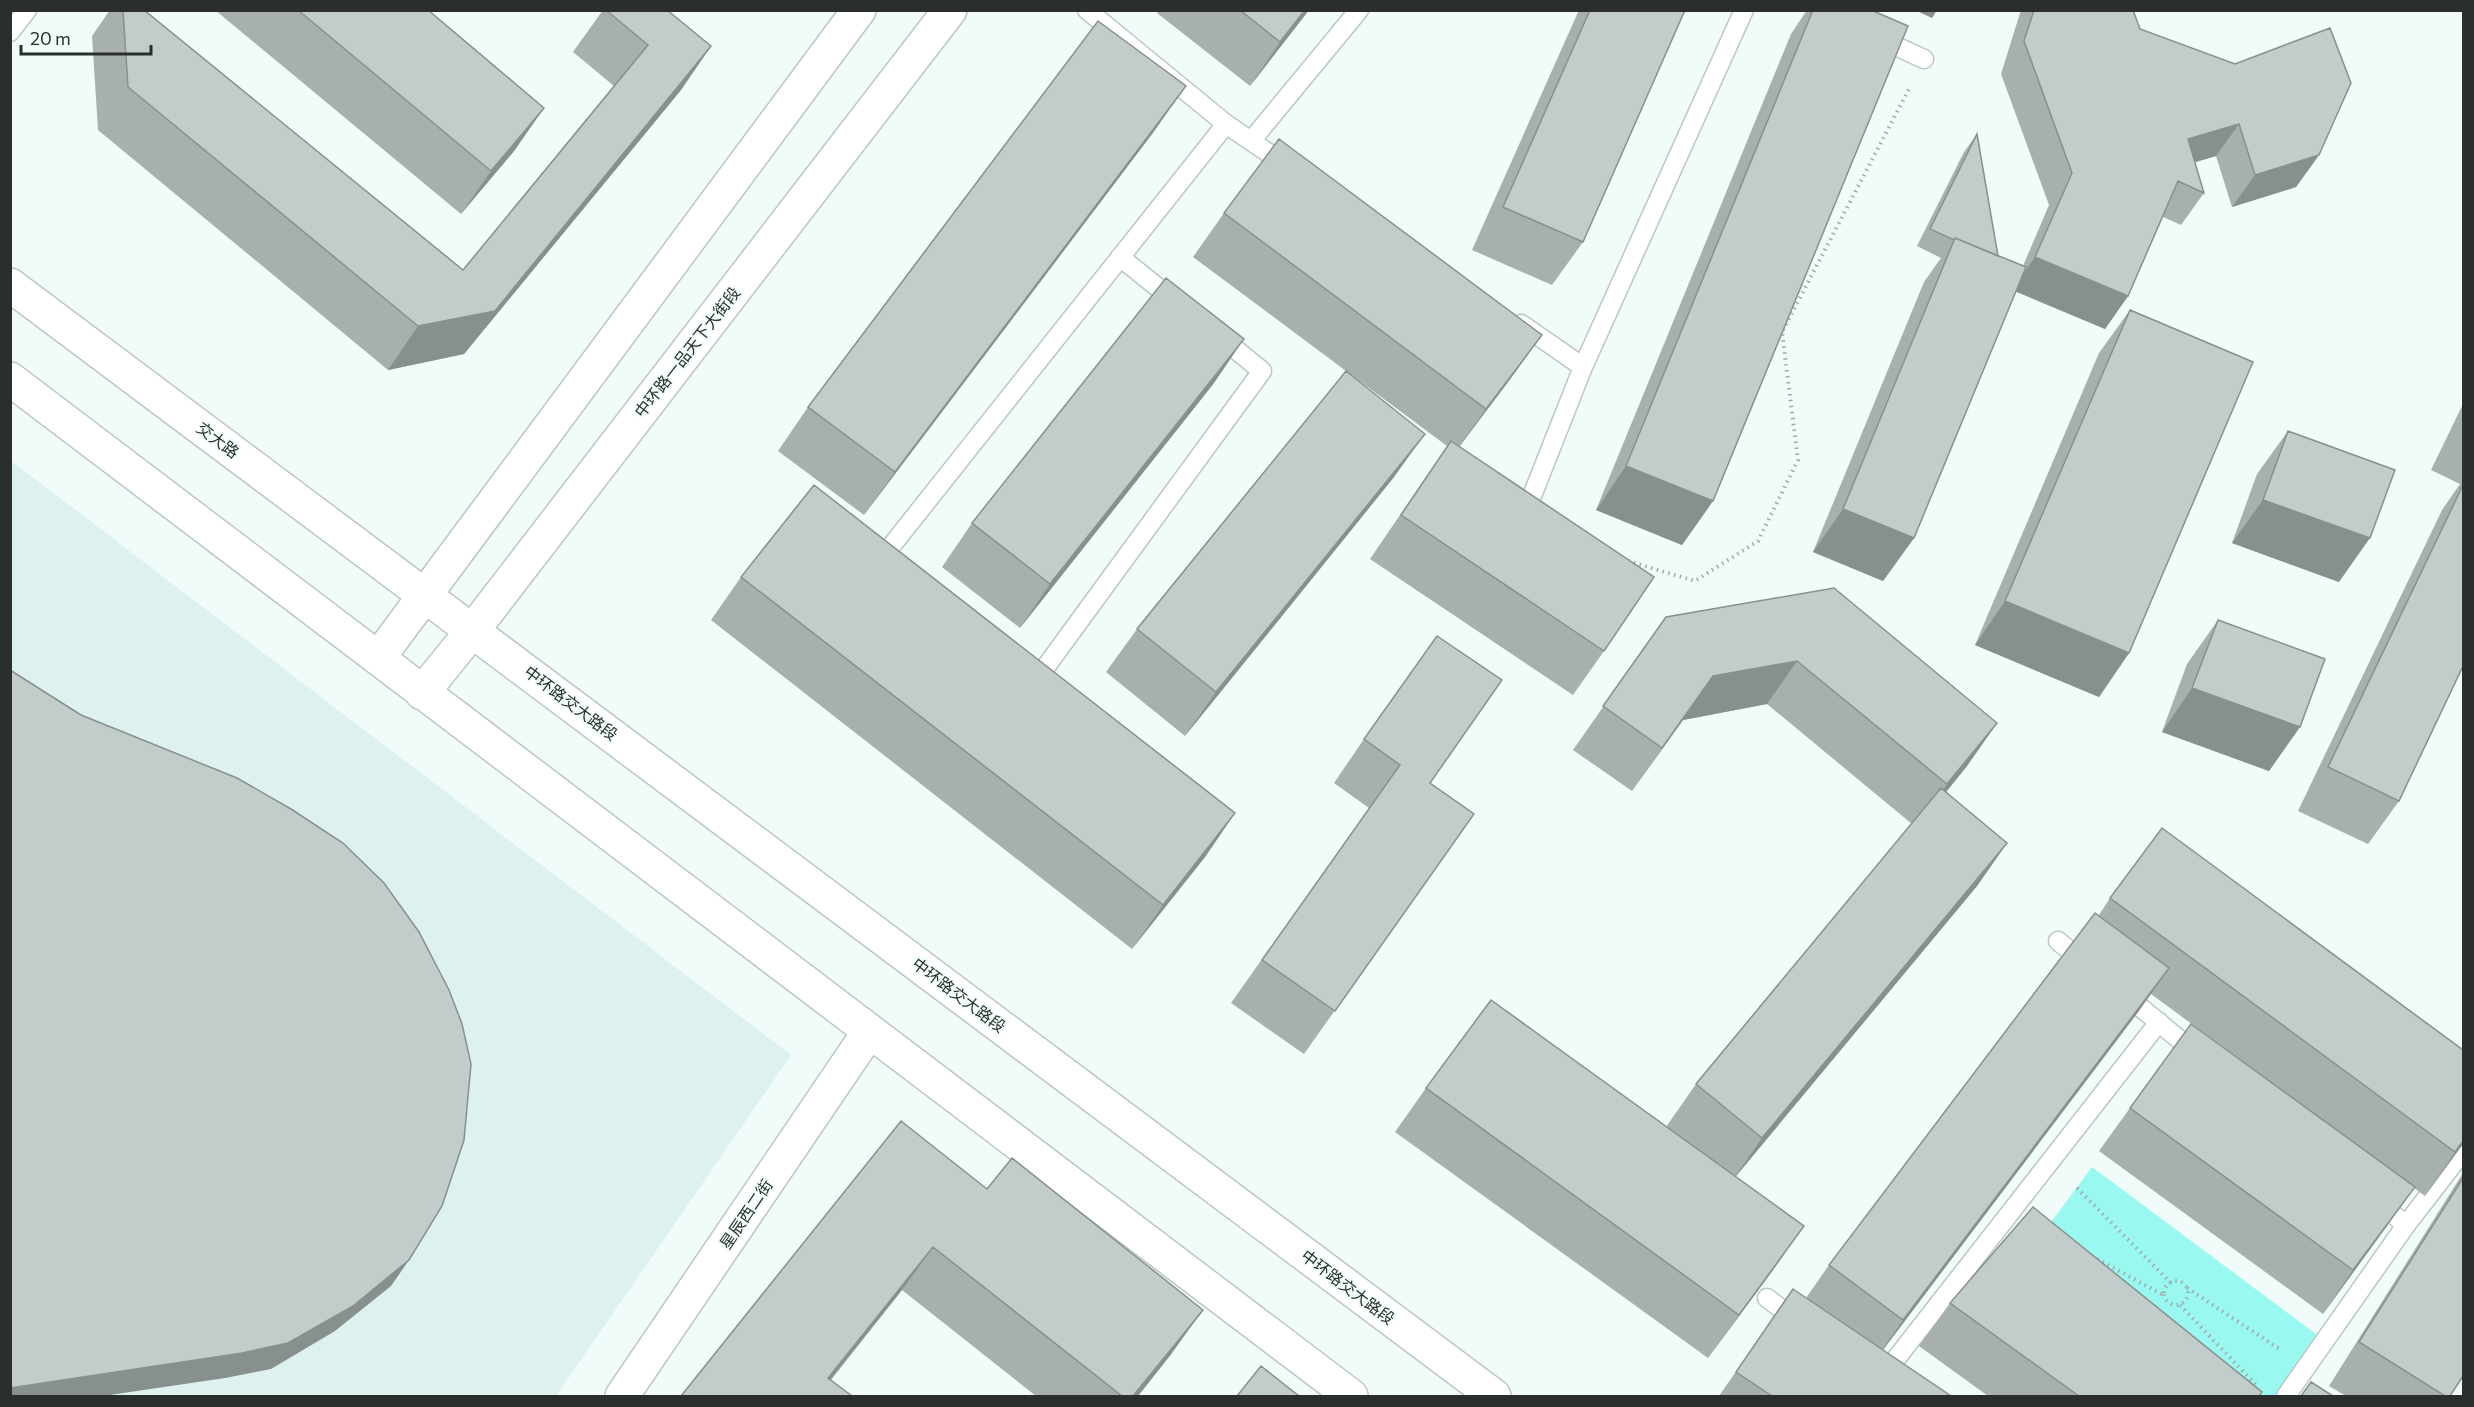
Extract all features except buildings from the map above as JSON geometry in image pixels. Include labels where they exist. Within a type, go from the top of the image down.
[{"type":"main road","points":[[379,657],[859,10]]},
{"type":"main road","name":"中环路一品天下大街段","points":[[422,693],[473,630],[950,10]]},
{"type":"main road","name":"交大路","points":[[10,285],[424,595]]},
{"type":"main road","points":[[10,379],[1351,1396]]},
{"type":"main road","name":"中环路交大路段","points":[[424,595],[1494,1396]]},
{"type":"main road","name":"星辰西二街","points":[[622,1396],[869,1032]]},
{"type":"lane","points":[[10,32],[27,10]]},
{"type":"lane","points":[[1087,10],[1226,124],[1300,174]]},
{"type":"lane","points":[[1251,141],[1359,10]]},
{"type":"lane","points":[[1528,506],[1583,367],[1744,10]]},
{"type":"lane","points":[[1860,30],[1924,59]]},
{"type":"lane","points":[[913,575],[885,554],[1226,124]]},
{"type":"lane","points":[[1042,672],[1262,371],[1120,257]]},
{"type":"lane","points":[[1505,314],[1583,367]]},
{"type":"lane","points":[[1023,658],[1060,686]]},
{"type":"lane","points":[[2058,941],[2214,1067]]},
{"type":"lane","points":[[1878,1384],[2159,1022]]},
{"type":"lane","points":[[2288,1396],[2406,1225],[2463,1150]]},
{"type":"lane","points":[[2360,1187],[2406,1225]]},
{"type":"lane","points":[[1767,1298],[1813,1333]]},
{"type":"path","points":[[1619,558],[1695,581],[1758,541],[1798,460],[1782,332],[1924,59]]},
{"type":"path","points":[[2076,1188],[2170,1283],[2181,1283],[2307,1366]]},
{"type":"path","points":[[2085,1252],[2165,1296],[2172,1304],[2180,1305],[2259,1388]]},
{"type":"path","points":[[2165,1296],[2166,1288],[2170,1283]]},
{"type":"path","points":[[2180,1305],[2186,1299],[2187,1288]]},
{"type":"shaded area","points":[[10,460],[791,1055],[556,1396],[11,1396]]},
{"type":"shaded area","points":[[2092,1167],[2324,1340],[2281,1396],[2229,1396],[2031,1249]]}]
